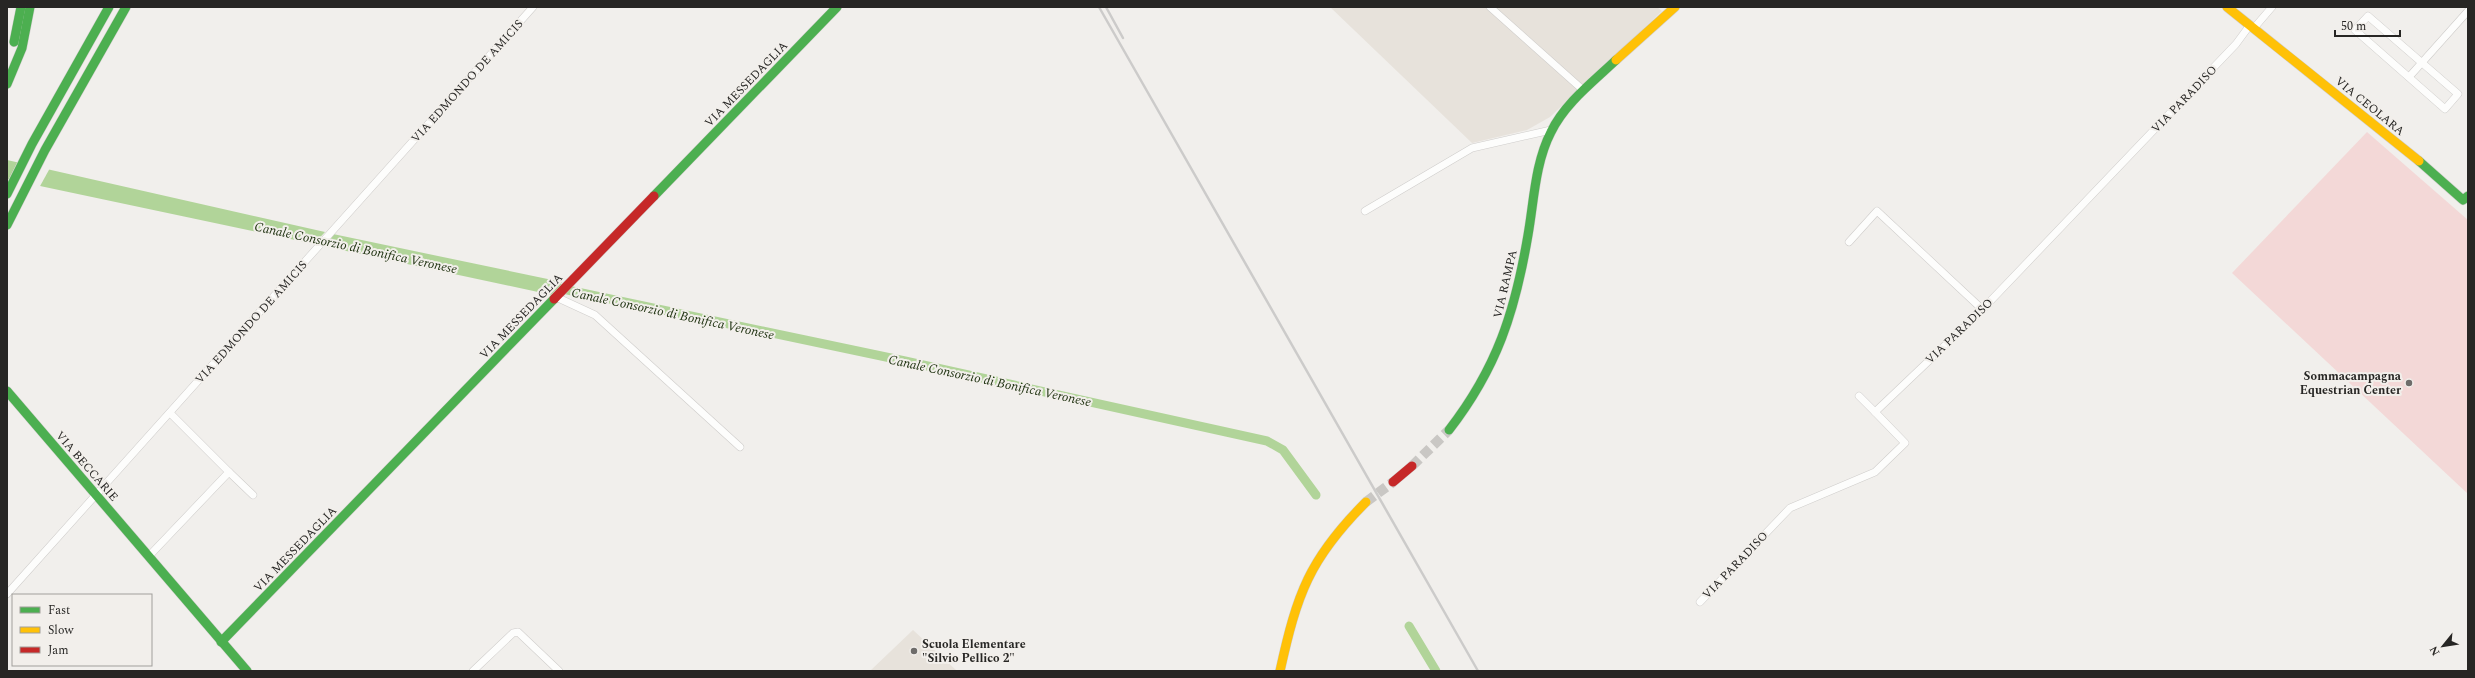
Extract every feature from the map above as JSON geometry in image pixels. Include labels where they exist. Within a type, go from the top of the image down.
[{"type":"main road","points":[[7,62],[17,32],[21,7]]},
{"type":"main road","points":[[7,84],[22,48],[30,7]]},
{"type":"main road","points":[[8,192],[32,144],[109,7]]},
{"type":"main road","points":[[7,225],[45,150],[91,65],[126,7]]},
{"type":"main road","points":[[91,65],[134,7]]},
{"type":"main road","name":"VIA MESSEDAGLIA","points":[[221,642],[837,7]]},
{"type":"main road","name":"VIA RAMPA","points":[[1449,430],[1477,394],[1502,346],[1523,265],[1542,154],[1551,130],[1566,108],[1584,90],[1675,7]]},
{"type":"main road","name":"VIA CEOLARA","points":[[2227,7],[2466,200]]},
{"type":"main road","name":"VIA BECCARIE","points":[[7,391],[247,671]]},
{"type":"main road","points":[[1393,482],[1412,466]]},
{"type":"main road","points":[[1280,671],[1293,615],[1304,581],[1318,555],[1334,535],[1366,502]]},
{"type":"street","name":"VIA EDMONDO DE AMICIS","points":[[7,594],[533,7]]},
{"type":"street","points":[[1490,7],[1584,90]]},
{"type":"street","name":"VIA PARADISO","points":[[1700,602],[1790,508],[1875,472],[1905,443],[1875,412],[1983,310],[2252,26],[2272,7]]},
{"type":"street","points":[[2409,77],[2468,11]]},
{"type":"street","points":[[2368,16],[2458,94],[2445,109],[2409,77],[2355,30],[2368,16]]},
{"type":"street","points":[[1365,211],[1472,148],[1551,130]]},
{"type":"street","points":[[1849,242],[1877,211],[1983,310]]},
{"type":"street","points":[[556,297],[595,316],[740,447]]},
{"type":"street","points":[[1859,396],[1875,412]]},
{"type":"street","points":[[170,413],[253,495]]},
{"type":"street","points":[[149,556],[229,472]]},
{"type":"street","points":[[473,671],[513,633],[518,632],[559,671]]},
{"type":"shaded area","points":[[1330,7],[1657,7],[1662,11],[1550,117],[1527,130],[1472,143]]},
{"type":"shaded area","name":"Sommacampagna Equestrian Center","points":[[2367,132],[2468,220],[2468,494],[2232,273]]},
{"type":"shaded area","name":"Scuola Elementare \"Silvio Pellico 2\"","points":[[913,630],[957,671],[870,671]]},
{"type":"water","points":[[7,160],[325,232],[314,244],[7,179]]},
{"type":"water","points":[[333,234],[562,282],[552,295],[323,246]]},
{"type":"pier","points":[[18,161],[50,168],[39,188],[8,181]]},
{"type":"waterway","name":"Canale Consorzio di Bonifica Veronese","points":[[558,288],[905,361],[1267,441],[1283,450],[1316,495]]},
{"type":"waterway","name":"Canale Consorzio di Bonifica Veronese","points":[[1409,626],[1436,671]]},
{"type":"tunnel","points":[[1412,466],[1449,430]]},
{"type":"tunnel","points":[[1366,502],[1393,482]]},
{"type":"railway","points":[[1099,7],[1478,671]]},
{"type":"railway","points":[[1106,7],[1123,38]]},
{"type":"traffic: fast","points":[[14,42],[21,7]]},
{"type":"traffic: fast","points":[[7,84],[22,48],[30,7]]},
{"type":"traffic: fast","points":[[7,194],[32,144],[109,7]]},
{"type":"traffic: fast","points":[[7,225],[45,150],[126,7]]},
{"type":"traffic: fast","points":[[654,196],[837,7]]},
{"type":"traffic: fast","points":[[1449,430],[1466,407],[1480,384],[1502,338],[1510,314],[1523,263],[1538,169],[1551,132],[1557,121],[1572,102],[1616,60]]},
{"type":"traffic: fast","points":[[2419,161],[2463,200],[2468,196]]},
{"type":"traffic: fast","points":[[221,642],[554,299]]},
{"type":"traffic: fast","points":[[7,391],[247,671]]},
{"type":"traffic: slow","points":[[1616,60],[1675,7]]},
{"type":"traffic: slow","points":[[2227,7],[2419,161]]},
{"type":"traffic: slow","points":[[1280,671],[1293,620],[1308,579],[1318,560],[1331,542],[1366,502]]},
{"type":"traffic: jam","points":[[554,299],[654,196]]},
{"type":"traffic: jam","points":[[1393,482],[1412,466]]},
{"type":"place","name":"Sommacampagna Equestrian Center","points":[[2409,383]]},
{"type":"place","name":"Scuola Elementare \"Silvio Pellico 2\"","points":[[914,651]]}]
